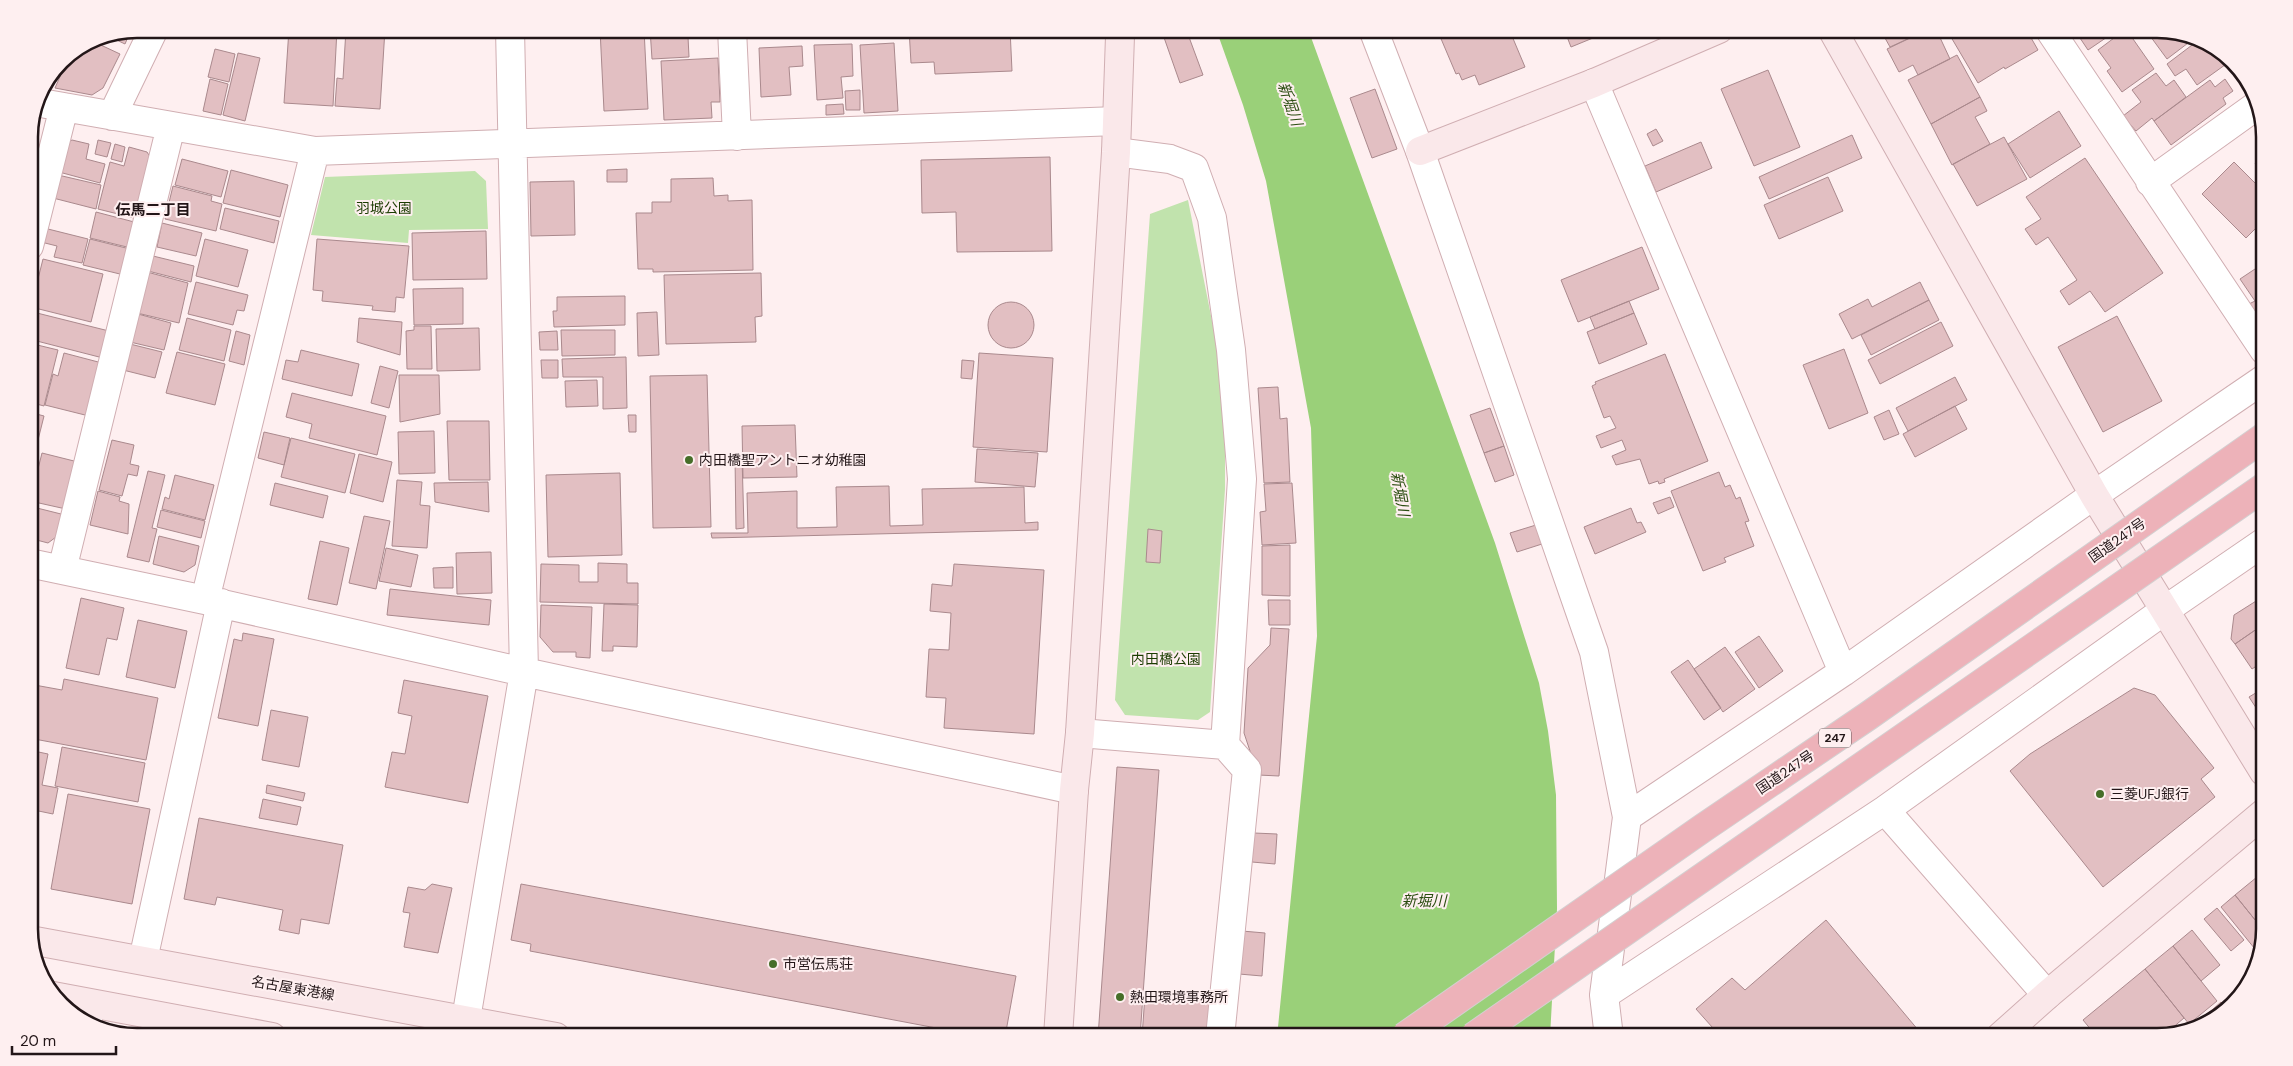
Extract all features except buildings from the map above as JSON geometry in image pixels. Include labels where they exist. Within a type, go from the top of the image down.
[{"type":"highway","name":"国道247号","points":[[1417,1028],[1703,828],[1868,716],[2255,443]]},
{"type":"highway","points":[[1486,1028],[2255,493]]},
{"type":"street","points":[[112,116],[150,38]]},
{"type":"street","points":[[456,1028],[466,1019],[524,672],[510,38]]},
{"type":"street","points":[[732,38],[737,136]]},
{"type":"street","points":[[1059,1028],[1074,790],[1080,733],[1116,152],[1120,38]]},
{"type":"street","points":[[1376,38],[1420,151],[1594,652],[1627,817],[1604,995],[1608,1028]]},
{"type":"street","points":[[1420,151],[1594,83],[1678,38]]},
{"type":"street","points":[[1837,38],[2094,495],[2256,759]]},
{"type":"street","points":[[2055,38],[2255,337]]},
{"type":"street","points":[[1594,83],[1843,672]]},
{"type":"street","points":[[44,103],[315,152],[1117,121]]},
{"type":"street","points":[[38,210],[64,107]]},
{"type":"street","points":[[2150,182],[2251,109]]},
{"type":"street","points":[[62,570],[171,126]]},
{"type":"street","points":[[142,960],[213,601],[315,152]]},
{"type":"street","points":[[1116,152],[1170,159],[1194,168],[1212,218],[1231,350],[1242,479],[1228,724],[1225,745]]},
{"type":"street","points":[[1627,817],[1843,672],[2094,495],[2255,385]]},
{"type":"street","points":[[1604,995],[1885,810],[2165,610],[2256,548]]},
{"type":"street","points":[[38,566],[213,601],[524,672],[1074,790]]},
{"type":"street","points":[[1080,733],[1225,745],[1246,770],[1221,1028]]},
{"type":"street","points":[[1885,810],[2047,995]]},
{"type":"street","points":[[2010,1028],[2256,820]]},
{"type":"street","name":"名古屋東港線","points":[[38,942],[511,1028]]},
{"type":"street","points":[[75,1007],[87,1013],[203,1028]]},
{"type":"green space","name":"羽城公園","points":[[475,171],[486,181],[488,229],[409,230],[408,243],[311,235],[325,177]]},
{"type":"green space","name":"内田橋公園","points":[[1188,200],[1217,346],[1225,412],[1225,489],[1210,712],[1198,720],[1125,715],[1115,700],[1150,214]]},
{"type":"water","name":"新堀川","points":[[1219,38],[1311,38],[1495,543],[1539,683],[1548,731],[1556,795],[1557,909],[1550,1028],[1278,1028],[1317,636],[1311,428],[1266,181],[1243,105]]},
{"type":"place","name":"内田橋聖アントニオ幼稚園","points":[[689,460]]},
{"type":"place","name":"三菱UFJ銀行","points":[[2100,794]]},
{"type":"place","name":"市営伝馬荘","points":[[773,964]]},
{"type":"place","name":"熱田環境事務所","points":[[1120,997]]},
{"type":"district","name":"伝馬二丁目","points":[[153,210]]}]
